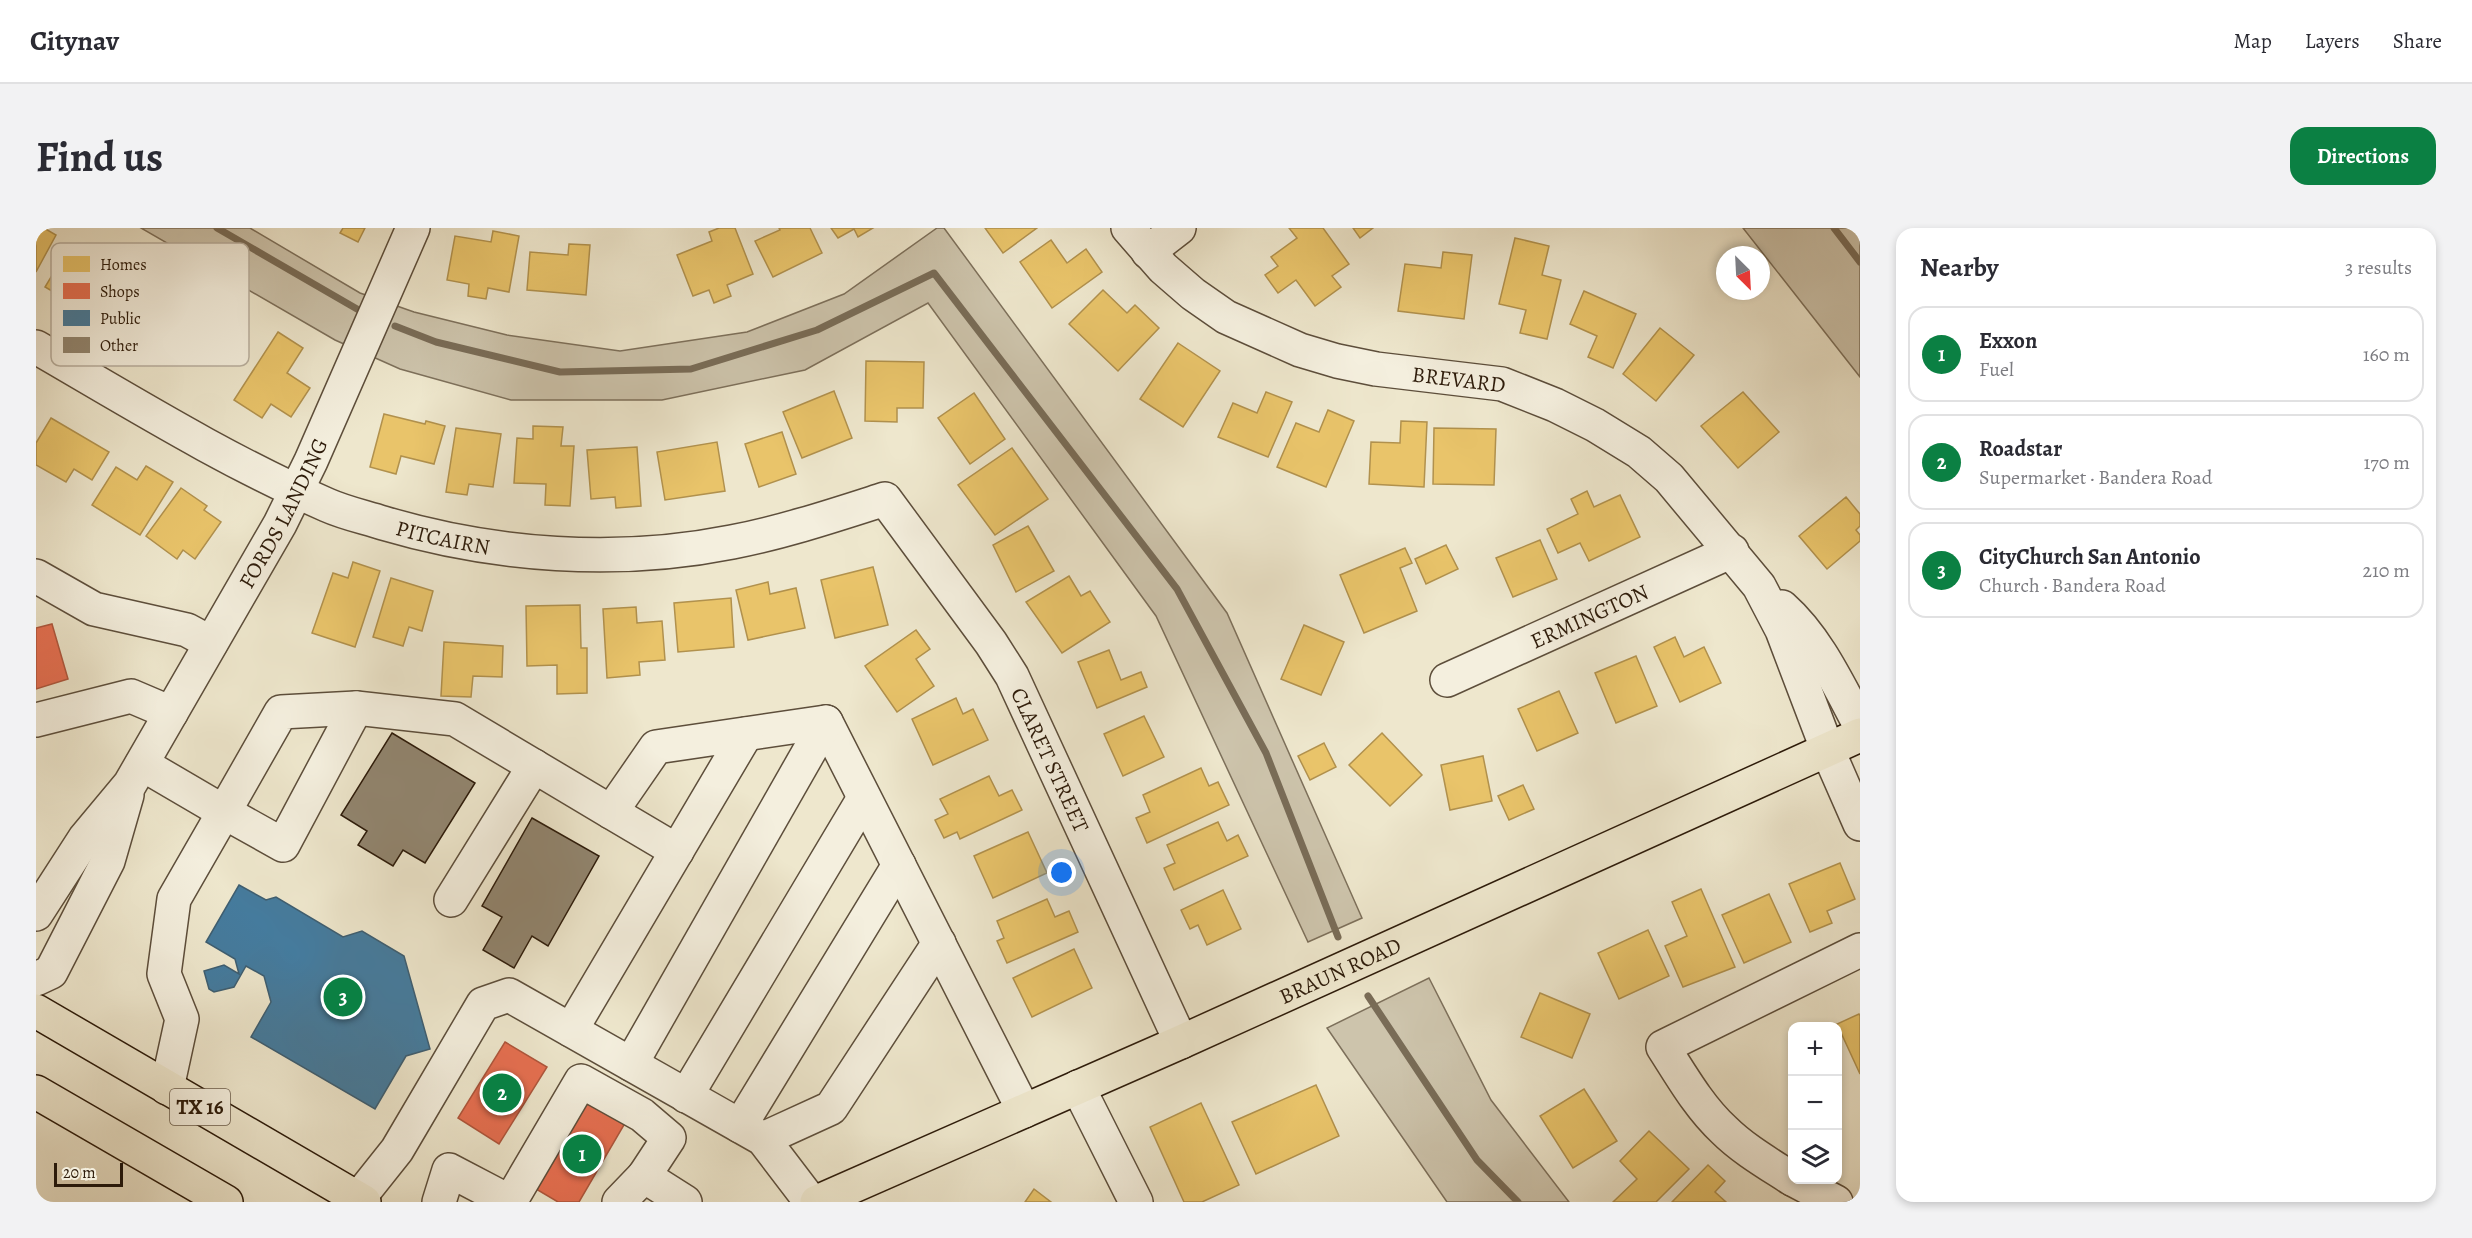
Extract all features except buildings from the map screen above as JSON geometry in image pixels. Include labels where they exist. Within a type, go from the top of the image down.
[{"type":"main road","name":"BRAUN ROAD","points":[[817,1202],[1180,1042],[1860,735]]},
{"type":"main road","name":"TX 16","points":[[36,1011],[361,1200]]},
{"type":"main road","points":[[36,1092],[226,1202]]},
{"type":"street","name":"FORDS LANDING","points":[[36,914],[85,838],[136,774],[280,524],[413,228]]},
{"type":"street","points":[[1138,240],[1179,228]]},
{"type":"street","name":"BREVARD","points":[[1138,240],[1193,294],[1226,317],[1300,350],[1376,369],[1502,384],[1555,405],[1639,452],[1669,478],[1759,586],[1782,630],[1828,751],[1860,824]]},
{"type":"street","name":"PITCAIRN","points":[[36,348],[51,357]]},
{"type":"street","name":"PITCAIRN","points":[[68,366],[211,448],[346,512],[420,534],[498,548],[576,554],[654,552],[731,542],[808,524],[885,499]]},
{"type":"street","name":"CLARET STREET","points":[[885,499],[991,643],[1012,676],[1180,1042]]},
{"type":"street","name":"ERMINGTON","points":[[1447,680],[1732,551]]},
{"type":"street","points":[[36,576],[94,609],[187,630],[211,644]]},
{"type":"street","name":"BREVARD","points":[[1759,586],[1793,616],[1826,662],[1860,725]]},
{"type":"street","points":[[36,720],[131,696],[171,713]]},
{"type":"street","points":[[136,774],[224,812],[282,845],[356,708]]},
{"type":"street","points":[[167,1088],[182,1019],[164,974],[174,898],[280,712],[356,708],[455,719],[676,851]]},
{"type":"street","points":[[611,812],[656,747],[826,722]]},
{"type":"street","points":[[826,722],[1024,1111]]},
{"type":"street","points":[[631,1064],[826,722]]},
{"type":"street","points":[[571,1030],[746,734]]},
{"type":"street","points":[[451,900],[534,766]]},
{"type":"street","name":"FORDS LANDING","points":[[36,980],[51,972],[108,861],[136,774]]},
{"type":"street","points":[[686,1096],[864,798]]},
{"type":"street","points":[[751,1133],[898,865]]},
{"type":"street","points":[[751,1133],[831,1108],[939,943]]},
{"type":"street","points":[[1788,1176],[1724,1130],[1691,1091],[1663,1047],[1860,950]]},
{"type":"street","points":[[361,1200],[397,1150],[483,1004],[509,995],[751,1133],[811,1202]]},
{"type":"street","points":[[439,1202],[449,1170],[510,1202],[581,1081],[642,1115],[669,1138],[644,1176],[619,1202]]},
{"type":"street","points":[[1078,1087],[1136,1202]]},
{"type":"street","points":[[644,1176],[685,1202]]},
{"type":"street","points":[[1802,1184],[1836,1202]]},
{"type":"shaded area","points":[[141,228],[250,228],[360,293],[414,312],[507,335],[620,351],[747,332],[844,294],[937,228],[944,228],[1227,613],[1362,918],[1308,942],[1156,616],[928,303],[805,370],[662,400],[511,400],[400,369],[335,340],[249,290],[249,243],[167,243]]},
{"type":"shaded area","points":[[1743,228],[1860,228],[1860,377],[1770,262],[1770,246],[1757,246]]},
{"type":"shaded area","points":[[1429,978],[1491,1100],[1569,1202],[1447,1202],[1327,1028]]},
{"type":"waterway","points":[[217,228],[243,243]]},
{"type":"waterway","points":[[1834,228],[1860,262]]},
{"type":"waterway","points":[[249,247],[357,309]]},
{"type":"waterway","points":[[395,326],[436,342],[560,372],[691,369],[817,330],[934,273],[1177,589],[1266,753],[1338,937]]},
{"type":"waterway","points":[[1368,996],[1477,1160],[1518,1202]]},
{"type":"place","name":"CityChurch San Antonio","points":[[343,997]]},
{"type":"place","name":"Roadstar","points":[[502,1093]]},
{"type":"place","name":"Exxon","points":[[582,1154]]}]
